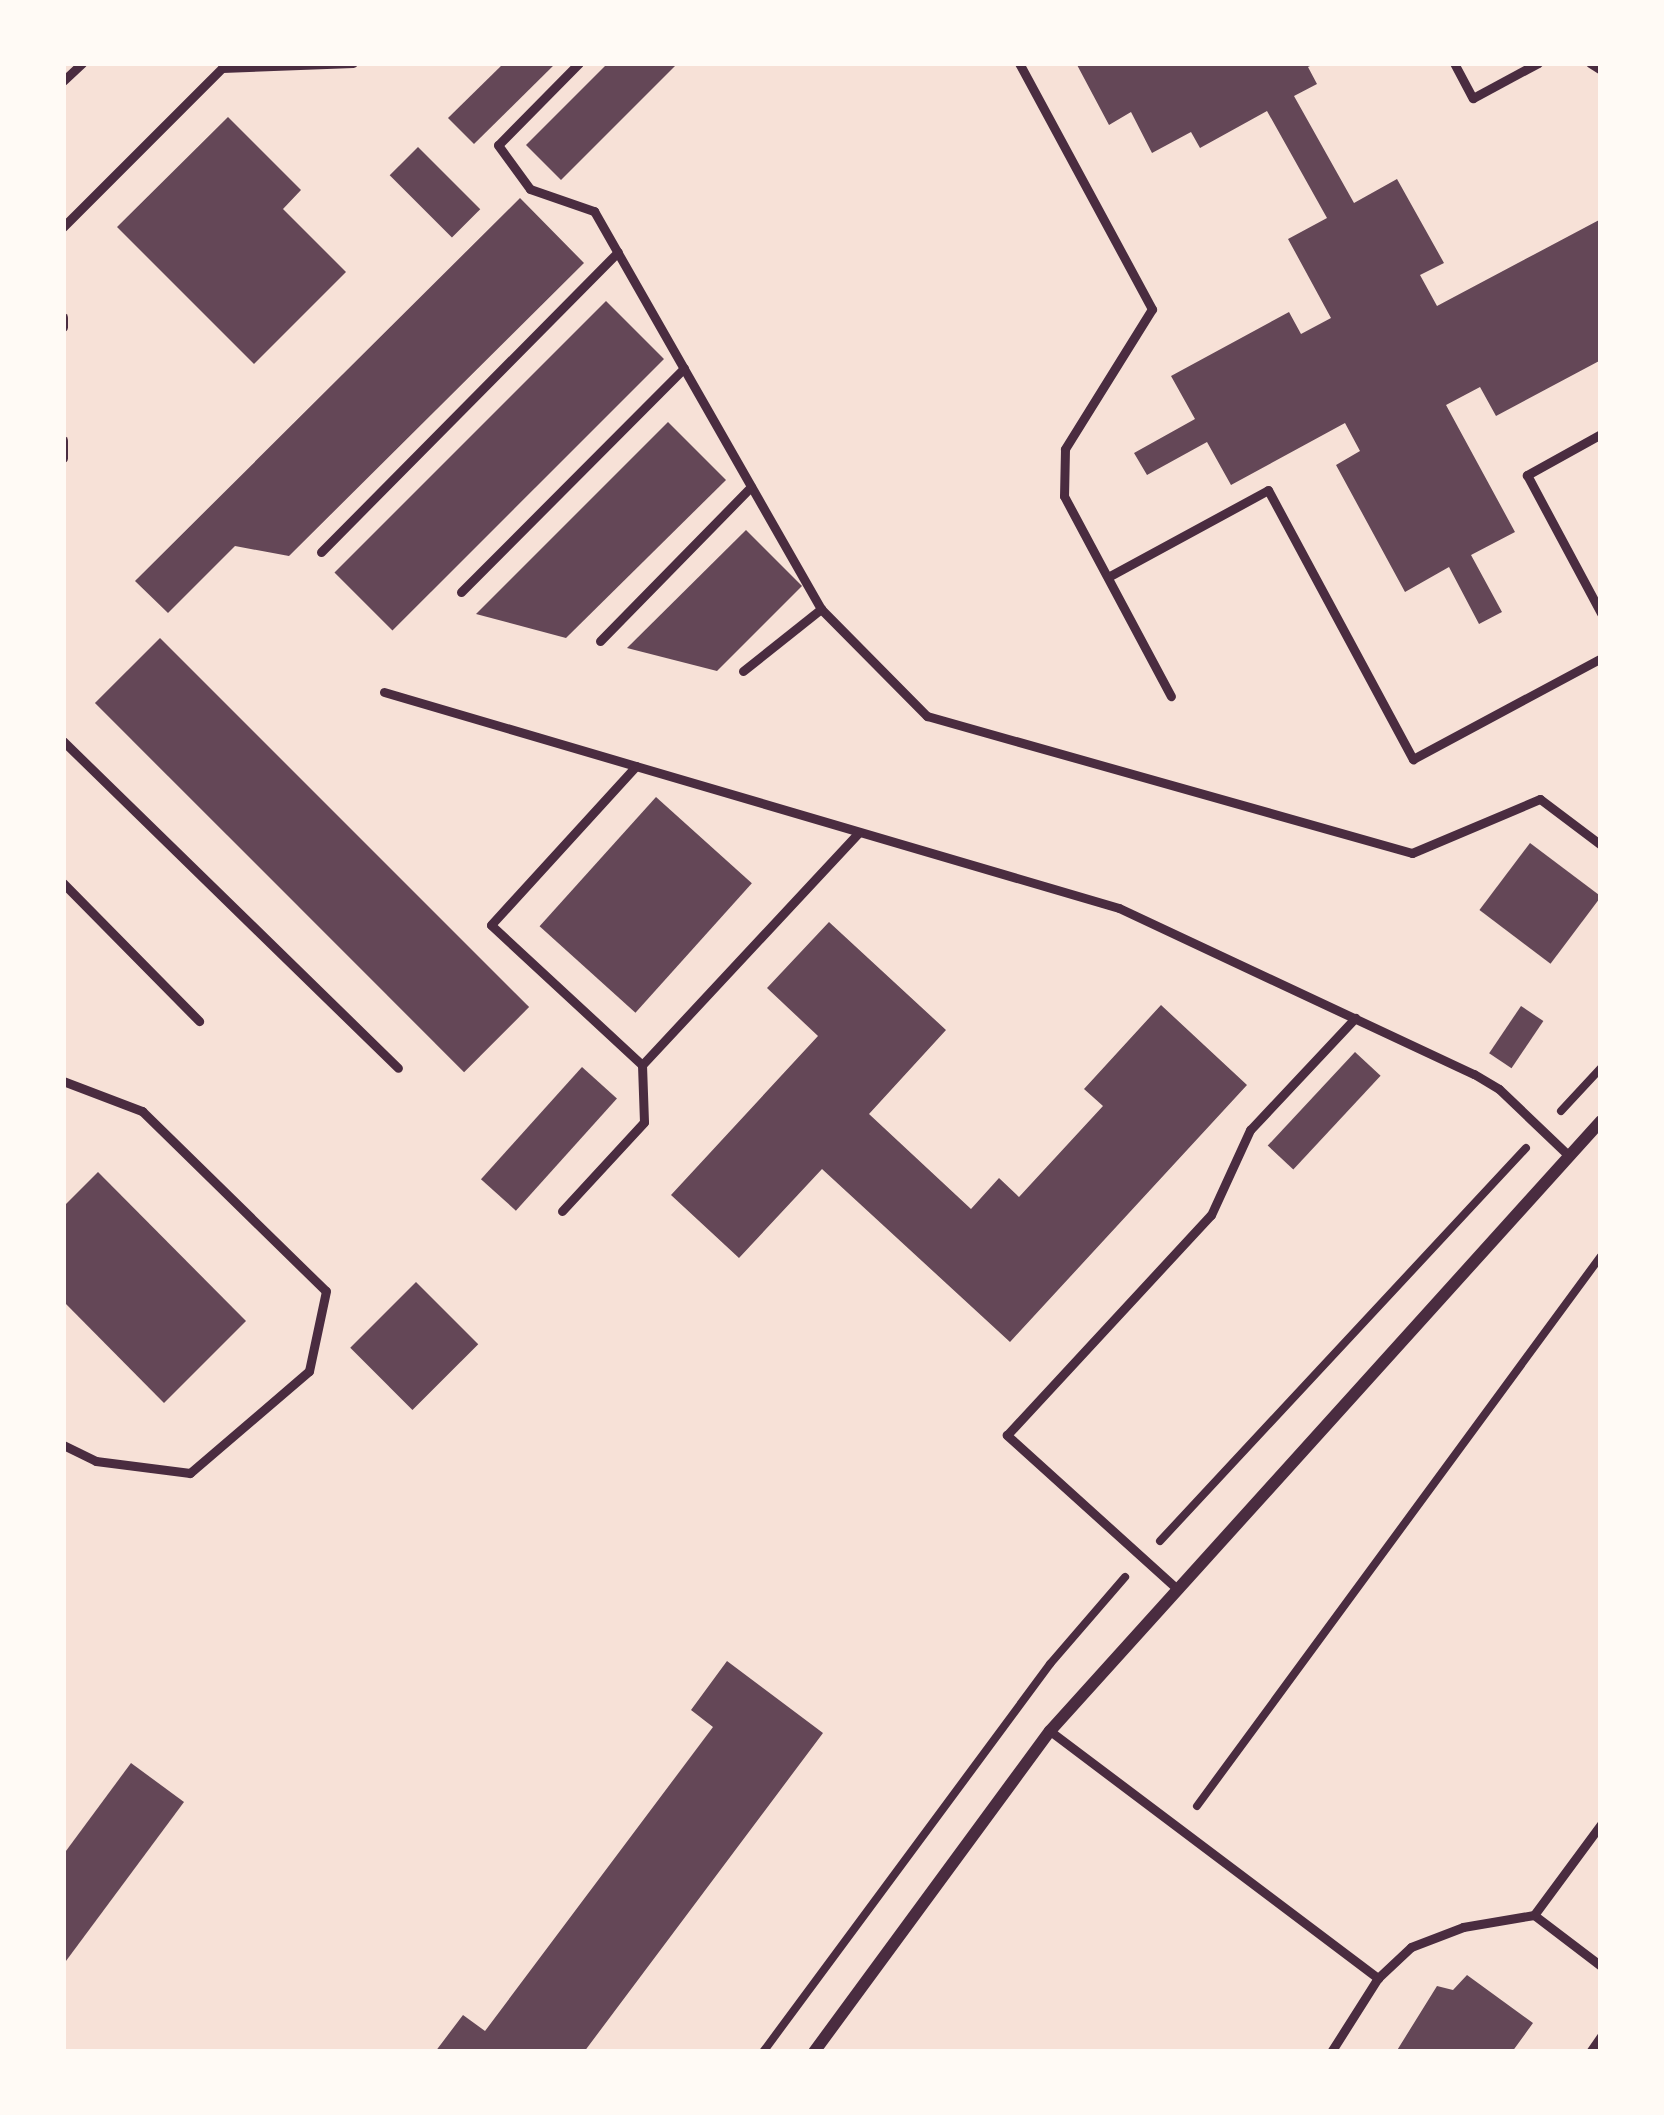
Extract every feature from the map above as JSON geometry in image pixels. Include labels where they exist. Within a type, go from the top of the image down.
[{"type":"street","points":[[814,2052],[1050,1731],[1175,1587],[1601,1121]]},
{"type":"lane","points":[[63,81],[82,63]]},
{"type":"lane","points":[[63,227],[222,68],[353,63]]},
{"type":"lane","points":[[579,63],[498,145],[530,189],[595,211],[821,609],[927,716],[1412,853],[1540,799],[1601,845]]},
{"type":"lane","points":[[1019,63],[1152,309],[1065,448],[1064,496],[1172,696]]},
{"type":"lane","points":[[1454,63],[1473,98],[1538,63]]},
{"type":"lane","points":[[1590,63],[1601,70]]},
{"type":"lane","points":[[321,552],[618,252]]},
{"type":"lane","points":[[63,317],[63,327]]},
{"type":"lane","points":[[461,592],[683,368]]},
{"type":"lane","points":[[1601,434],[1527,475],[1601,613]]},
{"type":"lane","points":[[63,440],[63,458]]},
{"type":"lane","points":[[600,641],[752,487]]},
{"type":"lane","points":[[1108,577],[1268,490],[1413,759],[1601,658]]},
{"type":"lane","points":[[743,671],[821,609]]},
{"type":"lane","points":[[384,692],[1119,908],[1498,1089],[1569,1156]]},
{"type":"lane","points":[[63,741],[398,1069]]},
{"type":"lane","points":[[636,766],[491,925],[642,1065]]},
{"type":"lane","points":[[562,1211],[644,1122],[642,1065],[859,832]]},
{"type":"lane","points":[[63,883],[199,1021]]},
{"type":"lane","points":[[1175,1587],[1007,1435],[1211,1215],[1250,1130],[1354,1018]]},
{"type":"lane","points":[[63,1081],[142,1111],[326,1292],[309,1371],[190,1473],[96,1461],[63,1445]]},
{"type":"lane","points":[[1050,1731],[1378,1978]]},
{"type":"lane","points":[[1330,2052],[1378,1978],[1411,1947],[1463,1927],[1534,1915],[1601,1824]]},
{"type":"lane","points":[[1534,1915],[1601,1966]]},
{"type":"lane","points":[[1590,2052],[1601,2036]]},
{"type":"path","points":[[1180,1829],[1601,1256]]},
{"type":"building","points":[[504,63],[556,63],[474,144],[448,118]]},
{"type":"building","points":[[608,63],[678,63],[561,180],[526,145]]},
{"type":"building","points":[[1076,63],[1316,63],[1308,67],[1317,84],[1294,96],[1354,203],[1397,179],[1444,263],[1420,275],[1437,306],[1601,219],[1601,360],[1496,416],[1480,387],[1446,405],[1515,532],[1471,555],[1502,612],[1479,624],[1449,567],[1405,592],[1336,465],[1360,451],[1345,423],[1231,485],[1207,442],[1147,475],[1134,453],[1195,419],[1171,376],[1289,312],[1301,334],[1331,318],[1288,239],[1327,218],[1267,111],[1200,148],[1191,132],[1152,153],[1131,112],[1109,125]]},
{"type":"building","points":[[228,117],[301,190],[283,209],[346,272],[254,364],[117,227]]},
{"type":"building","points":[[418,147],[480,209],[452,238],[390,175]]},
{"type":"building","points":[[520,198],[584,263],[289,556],[235,546],[168,613],[135,581]]},
{"type":"building","points":[[606,301],[664,359],[392,631],[334,573]]},
{"type":"building","points":[[668,422],[726,480],[566,638],[476,614]]},
{"type":"building","points":[[746,530],[802,586],[717,671],[627,648]]},
{"type":"building","points":[[160,638],[529,1007],[464,1072],[95,703]]},
{"type":"building","points":[[656,797],[752,883],[635,1013],[540,926]]},
{"type":"building","points":[[1530,843],[1601,897],[1551,964],[1479,910]]},
{"type":"building","points":[[829,922],[946,1030],[869,1114],[971,1209],[999,1178],[1019,1197],[1103,1106],[1084,1089],[1161,1005],[1247,1085],[1010,1342],[822,1169],[739,1258],[671,1195],[818,1036],[767,988]]},
{"type":"building","points":[[1521,1006],[1543,1021],[1512,1068],[1489,1053]]},
{"type":"building","points":[[1355,1052],[1381,1076],[1293,1169],[1268,1146]]},
{"type":"building","points":[[582,1067],[617,1098],[516,1211],[481,1179]]},
{"type":"building","points":[[98,1172],[246,1321],[164,1403],[63,1301],[63,1207]]},
{"type":"building","points":[[416,1282],[478,1344],[412,1410],[350,1348]]},
{"type":"building","points":[[727,1661],[823,1733],[584,2052],[435,2052],[463,2015],[485,2031],[713,1727],[691,1710]]},
{"type":"building","points":[[131,1763],[184,1802],[63,1965],[63,1855]]},
{"type":"building","points":[[1467,1975],[1533,2023],[1512,2052],[1396,2052],[1437,1986],[1453,1990]]}]
